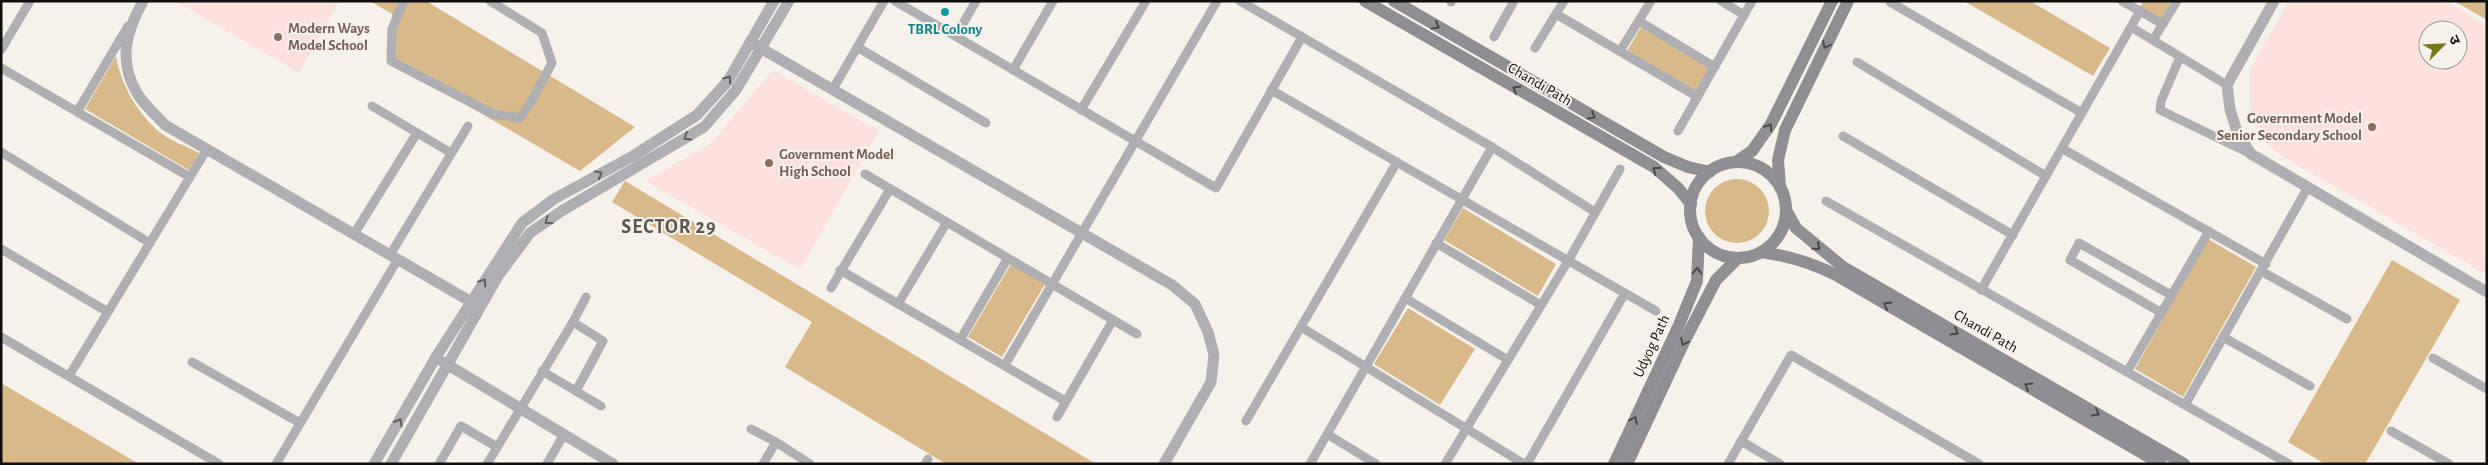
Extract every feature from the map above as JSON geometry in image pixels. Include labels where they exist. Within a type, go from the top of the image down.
[{"type":"main road","name":"Chandi Path","points":[[1366,1],[1654,167],[1678,188],[1691,204]]},
{"type":"main road","name":"Chandi Path","points":[[1394,1],[1664,157],[1688,167],[1710,172]]},
{"type":"main road","points":[[1832,1],[1772,124],[1752,151],[1736,162],[1710,172],[1702,178],[1691,204],[1691,218],[1698,237],[1716,252],[1738,258],[1761,252],[1776,240],[1784,225],[1786,210],[1780,187],[1778,160],[1785,130],[1848,1]]},
{"type":"main road","points":[[1736,162],[1761,168],[1780,187]]},
{"type":"main road","name":"Chandi Path","points":[[1786,210],[1796,228],[1843,267],[2184,464]]},
{"type":"main road","name":"Udyog Path","points":[[1614,464],[1679,325],[1697,281],[1698,237]]},
{"type":"main road","name":"Chandi Path","points":[[1761,252],[1796,258],[1814,264],[1836,275],[2160,464]]},
{"type":"main road","name":"Udyog Path","points":[[1627,464],[1685,340],[1716,280],[1738,258]]},
{"type":"street","points":[[1,50],[30,1]]},
{"type":"street","points":[[77,112],[143,1]]},
{"type":"street","points":[[404,1],[392,29],[391,61],[493,114],[520,118],[552,64],[542,33],[490,1]]},
{"type":"street","points":[[374,464],[436,357],[522,223],[554,199],[633,156],[697,115],[728,81],[774,1]]},
{"type":"street","points":[[392,464],[498,276],[530,233],[560,212],[704,126],[736,90],[788,1]]},
{"type":"street","points":[[833,89],[884,1]]},
{"type":"street","points":[[895,1],[1216,188],[1302,38]]},
{"type":"street","points":[[956,36],[976,1]]},
{"type":"street","points":[[1013,70],[1053,1]]},
{"type":"street","points":[[1081,110],[1146,1]]},
{"type":"street","points":[[1005,366],[1217,1]]},
{"type":"street","points":[[1240,1],[1492,147],[1595,212]]},
{"type":"street","points":[[1494,37],[1514,1]]},
{"type":"street","points":[[1534,48],[1564,1]]},
{"type":"street","points":[[1620,51],[1651,1]]},
{"type":"street","points":[[1722,1],[1744,15]]},
{"type":"street","points":[[1678,131],[1752,1]]},
{"type":"street","points":[[2122,1],[2163,24]]},
{"type":"street","points":[[2153,40],[2177,1]]},
{"type":"street","points":[[2250,154],[2237,132],[2230,108],[2227,85],[2274,1]]},
{"type":"street","points":[[1890,2],[2082,113]]},
{"type":"street","points":[[1981,290],[2140,11]]},
{"type":"street","points":[[136,13],[125,44],[127,71],[137,94],[165,125],[481,307]]},
{"type":"street","points":[[1556,14],[1698,97]]},
{"type":"street","points":[[1639,21],[1715,67]]},
{"type":"street","points":[[2131,27],[2227,85]]},
{"type":"street","points":[[750,42],[1082,232],[1172,285],[1195,304],[1208,332],[1214,355],[1211,382],[1164,464]]},
{"type":"street","points":[[857,48],[986,123]]},
{"type":"street","points":[[2180,56],[2161,101],[2160,110],[2250,154],[2487,292]]},
{"type":"street","points":[[1856,62],[2046,176]]},
{"type":"street","points":[[1,68],[190,177]]},
{"type":"street","points":[[1272,90],[1656,311]]},
{"type":"street","points":[[372,106],[452,154]]},
{"type":"street","points":[[276,464],[468,126]]},
{"type":"street","points":[[354,234],[417,133]]},
{"type":"street","points":[[1842,136],[2013,234]]},
{"type":"street","points":[[1310,464],[1492,147]]},
{"type":"street","points":[[69,376],[208,149]]},
{"type":"street","points":[[2063,149],[2209,232],[2347,319]]},
{"type":"street","points":[[1,152],[150,243]]},
{"type":"street","points":[[1246,421],[1396,162]]},
{"type":"street","points":[[1444,464],[1568,261],[1620,169]]},
{"type":"street","points":[[865,174],[1137,334]]},
{"type":"street","points":[[2185,405],[2308,187]]},
{"type":"street","points":[[831,288],[890,189]]},
{"type":"street","points":[[1826,201],[2289,464]]},
{"type":"street","points":[[898,304],[947,222]]},
{"type":"street","points":[[2127,372],[2209,232]]},
{"type":"street","points":[[1436,243],[1541,305]]},
{"type":"street","points":[[2162,313],[2070,260],[2074,251],[2079,243],[2171,295]]},
{"type":"street","points":[[1,249],[108,312]]},
{"type":"street","points":[[960,340],[1008,258]]},
{"type":"street","points":[[840,270],[1065,400]]},
{"type":"street","points":[[1301,327],[1526,464],[1625,293]]},
{"type":"street","points":[[487,464],[573,322],[586,297]]},
{"type":"street","points":[[1405,298],[1508,360]]},
{"type":"street","points":[[1057,417],[1065,400],[1113,320]]},
{"type":"street","points":[[573,322],[603,341],[576,391]]},
{"type":"street","points":[[1,337],[219,464]]},
{"type":"street","points":[[2223,337],[2310,386]]},
{"type":"street","points":[[1728,464],[1791,355],[1979,464]]},
{"type":"street","points":[[436,357],[608,462]]},
{"type":"street","points":[[2433,358],[2487,388]]},
{"type":"street","points":[[192,362],[300,424]]},
{"type":"street","points":[[542,371],[601,406]]},
{"type":"street","points":[[439,464],[461,426],[498,447]]},
{"type":"street","points":[[751,429],[776,442],[810,464]]},
{"type":"street","points":[[2391,431],[2449,464]]},
{"type":"street","points":[[547,464],[564,434]]},
{"type":"street","points":[[1327,434],[1376,464]]},
{"type":"street","points":[[1741,441],[1780,464]]},
{"type":"street","points":[[763,464],[776,442]]},
{"type":"shaded area","name":"Modern Ways Model School","points":[[175,1],[339,1],[299,73]]},
{"type":"shaded area","points":[[370,1],[426,1],[635,127],[580,171],[391,61],[392,14]]},
{"type":"shaded area","points":[[1964,1],[2030,1],[2110,48],[2093,76]]},
{"type":"shaded area","points":[[2143,1],[2172,1],[2161,19],[2140,7]]},
{"type":"shaded area","name":"Government Model Senior Secondary School","points":[[2289,1],[2445,1],[2487,26],[2487,275],[2280,155],[2264,141],[2250,113],[2250,70]]},
{"type":"shaded area","points":[[2454,1],[2487,1],[2487,20]]},
{"type":"shaded area","points":[[1641,27],[1711,67],[1696,93],[1626,53]]},
{"type":"shaded area","points":[[116,56],[125,86],[142,114],[161,134],[199,153],[189,170],[85,109]]},
{"type":"shaded area","name":"Government Model High School","points":[[773,70],[879,131],[800,270],[645,181],[710,144]]},
{"type":"shaded area","points":[[1737,179],[1755,185],[1763,193],[1769,211],[1763,229],[1755,237],[1737,243],[1719,237],[1711,229],[1705,211],[1711,193],[1719,185]]},
{"type":"shaded area","points":[[625,181],[1096,464],[946,464],[785,367],[812,322],[612,202]]},
{"type":"shaded area","points":[[1463,208],[1556,264],[1538,296],[1444,240]]},
{"type":"shaded area","points":[[2208,239],[2256,267],[2183,397],[2135,369]]},
{"type":"shaded area","points":[[2392,260],[2460,300],[2365,464],[2325,464],[2288,442]]},
{"type":"shaded area","points":[[1011,264],[1045,284],[1002,357],[968,337]]},
{"type":"shaded area","points":[[1408,308],[1475,349],[1440,405],[1374,364]]},
{"type":"shaded area","points":[[1,383],[139,464],[1,464]]},
{"type":"place","name":"TBRL Colony","points":[[945,12]]},
{"type":"place","name":"Modern Ways Model School","points":[[278,37]]},
{"type":"place","name":"Government Model Senior Secondary School","points":[[2372,127]]},
{"type":"place","name":"Government Model High School","points":[[769,163]]},
{"type":"district","name":"SECTOR 29","points":[[669,226]]}]
